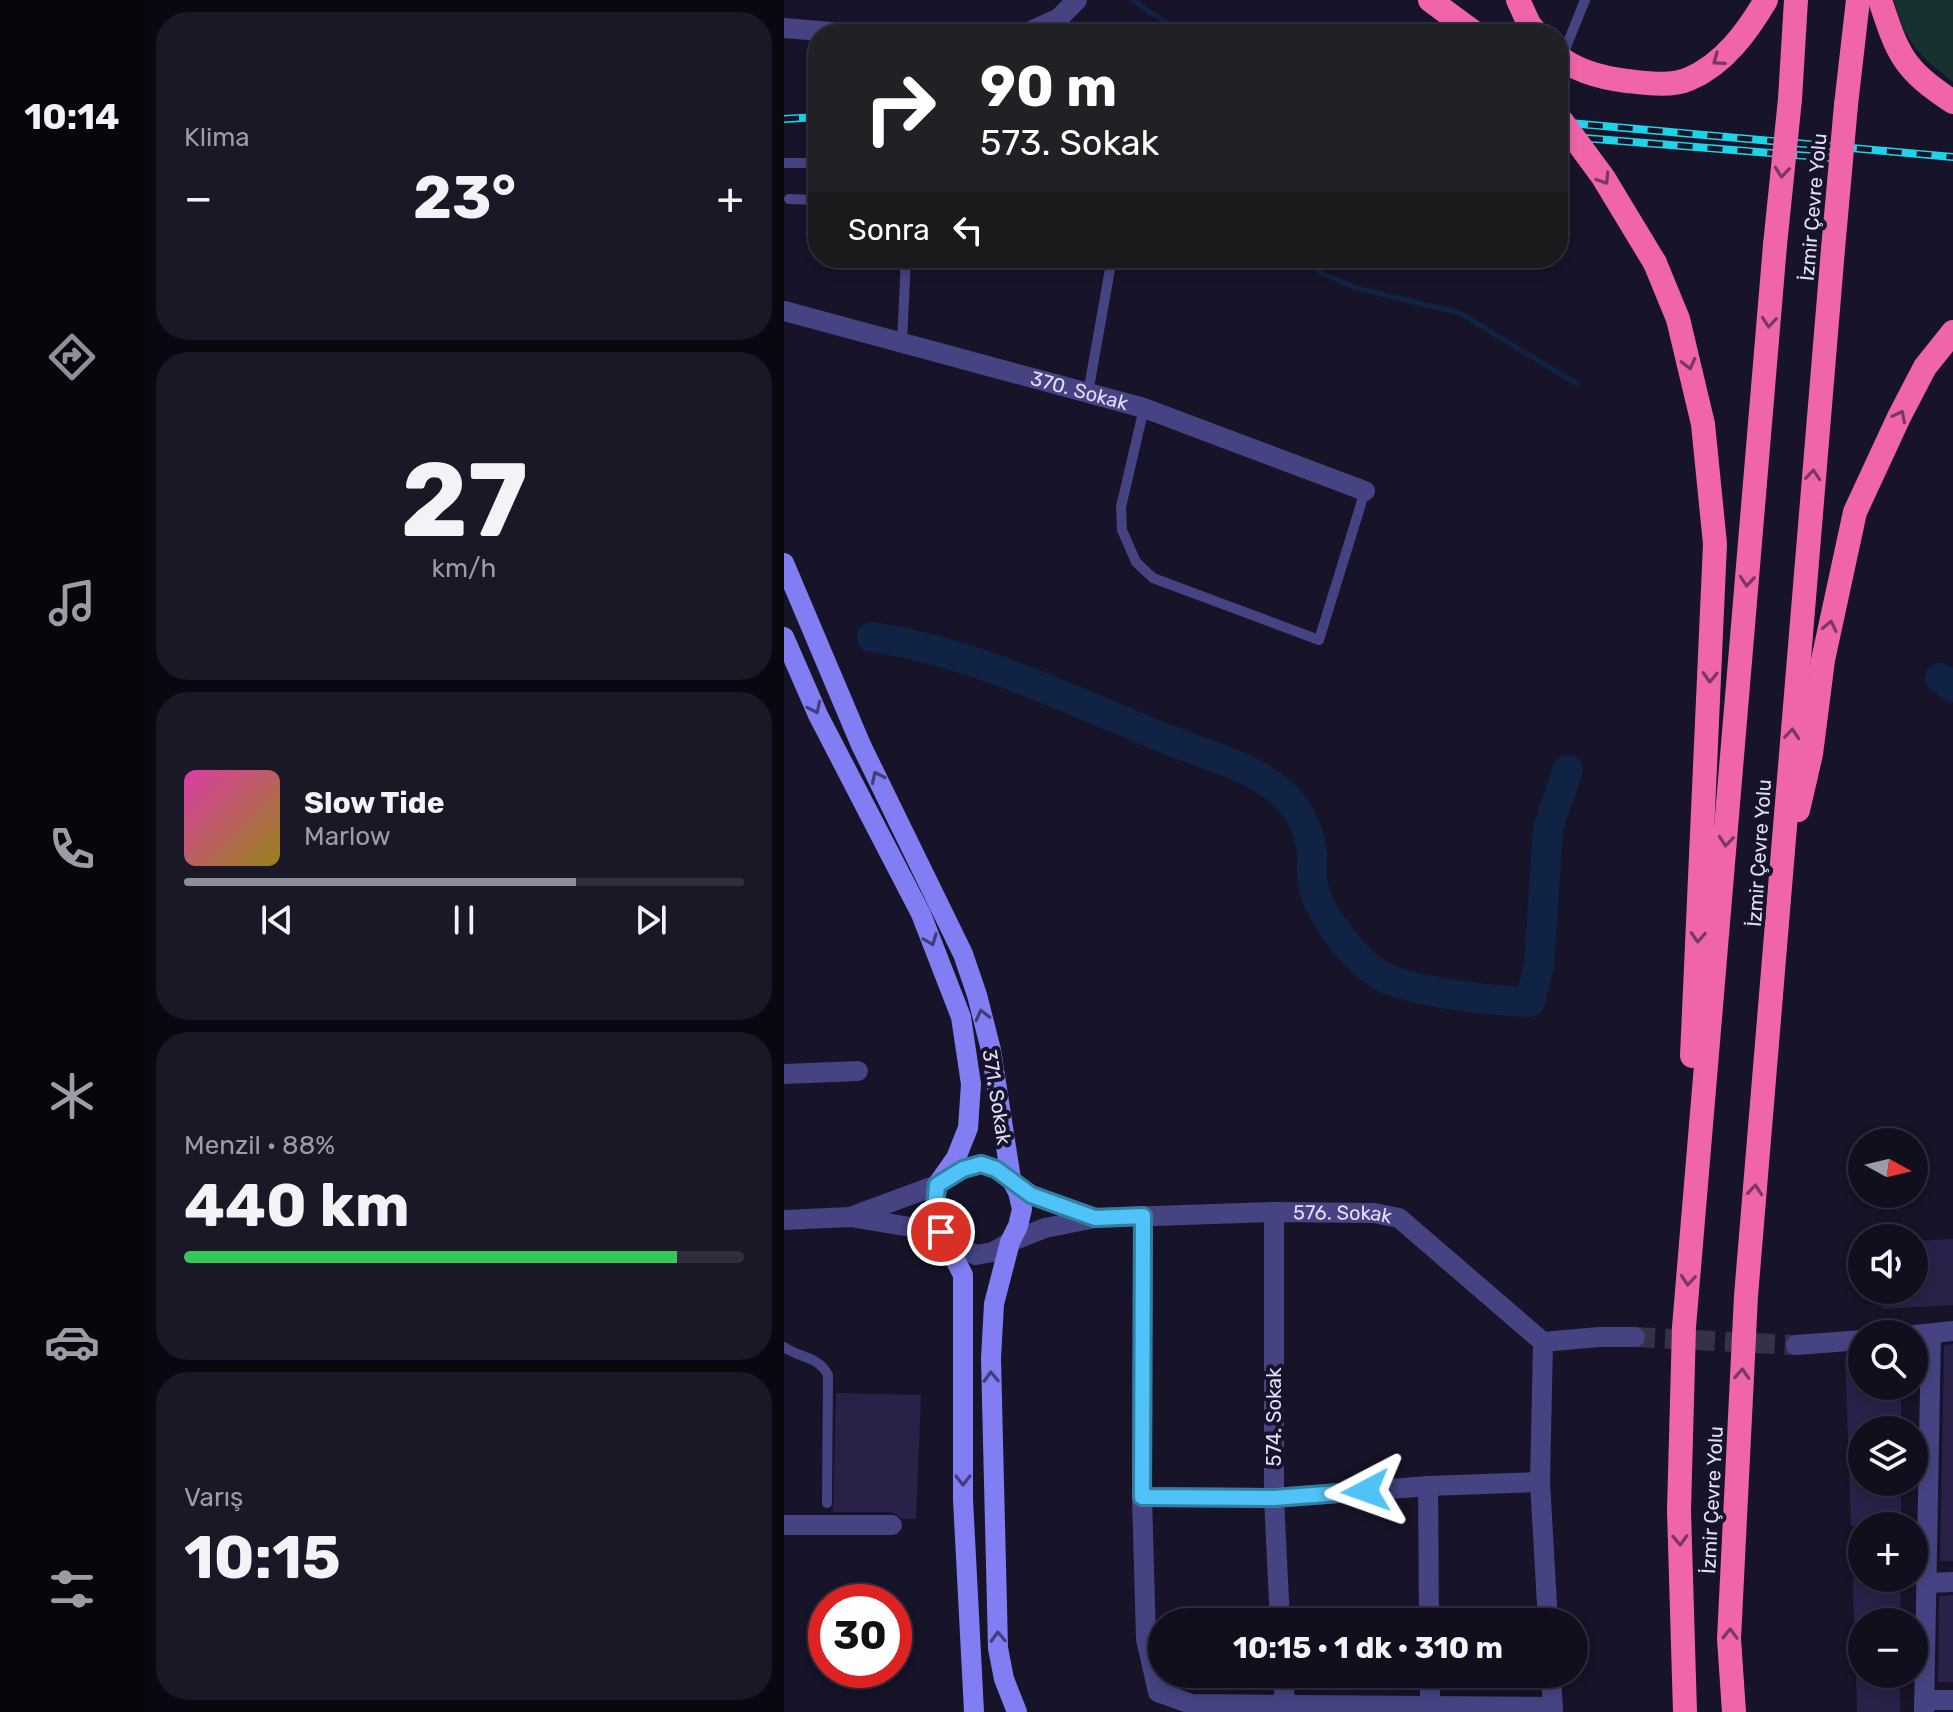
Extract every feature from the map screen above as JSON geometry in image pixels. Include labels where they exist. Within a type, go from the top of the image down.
[{"type":"highway","points":[[1430,0],[1462,24]]},
{"type":"highway","points":[[1518,0],[1529,24]]},
{"type":"highway","points":[[1568,62],[1617,80],[1662,83],[1687,80],[1726,56],[1766,0]]},
{"type":"highway","name":"İzmir Çevre Yolu","points":[[1685,1712],[1679,1510],[1684,1327],[1796,0]]},
{"type":"highway","name":"İzmir Çevre Yolu","points":[[1734,1712],[1729,1639],[1746,1296],[1833,249],[1858,0]]},
{"type":"highway","points":[[1880,0],[1893,39],[1907,65],[1928,85],[1953,102]]},
{"type":"highway","points":[[1568,130],[1603,177],[1655,263],[1678,319],[1703,424],[1715,544],[1690,1081],[1695,1202]]},
{"type":"highway","points":[[1779,896],[1811,754],[1823,660],[1855,512],[1925,367],[1953,332]]},
{"type":"main road","name":"371. Sokak","points":[[784,563],[861,745],[963,954],[991,1050],[1011,1179],[1022,1209],[994,1304],[991,1358],[998,1648],[1004,1679],[1017,1712]]},
{"type":"main road","name":"371. Sokak","points":[[784,637],[818,715],[921,914],[961,1017],[971,1084],[968,1128],[956,1158],[937,1185]]},
{"type":"main road","points":[[937,1185],[935,1208],[941,1232],[963,1275],[963,1499],[974,1712]]},
{"type":"street","points":[[1046,24],[1059,18],[1077,0]]},
{"type":"street","points":[[784,28],[808,30]]},
{"type":"street","name":"370. Sokak","points":[[785,312],[1144,408],[1365,491]]},
{"type":"street","points":[[784,1074],[858,1071]]},
{"type":"street","points":[[850,1217],[937,1185],[963,1169],[981,1164],[996,1169],[1031,1195],[1095,1218]]},
{"type":"street","name":"576. Sokak","points":[[1095,1218],[1274,1212],[1374,1213],[1399,1218],[1543,1342]]},
{"type":"street","name":"574. Sokak","points":[[1274,1212],[1274,1498],[1279,1608]]},
{"type":"street","points":[[1143,1216],[1142,1497],[1146,1639],[1158,1692],[1191,1704],[1236,1708],[1285,1705],[1553,1710],[1552,1688]]},
{"type":"street","points":[[784,1220],[850,1217],[941,1232],[960,1248],[976,1255],[993,1252],[1045,1228],[1095,1218]]},
{"type":"street","points":[[1928,1334],[1953,1331]]},
{"type":"street","points":[[1547,1608],[1540,1482],[1543,1342],[1635,1337]]},
{"type":"street","points":[[1796,1345],[1848,1341]]},
{"type":"street","points":[[1924,1400],[1925,1512]]},
{"type":"street","points":[[1142,1497],[1274,1498],[1428,1486],[1540,1482]]},
{"type":"street","points":[[1428,1486],[1429,1608]]},
{"type":"street","points":[[784,1525],[892,1525]]},
{"type":"street","points":[[1928,1583],[1953,1582]]},
{"type":"street","points":[[1926,1592],[1924,1706],[1953,1700]]},
{"type":"street","points":[[1284,1688],[1285,1705]]},
{"type":"street","points":[[1430,1688],[1430,1706]]},
{"type":"lane","points":[[1568,39],[1585,0]]},
{"type":"lane","points":[[784,163],[808,163]]},
{"type":"lane","points":[[789,199],[808,200]]},
{"type":"lane","points":[[902,343],[906,268]]},
{"type":"lane","points":[[1088,393],[1110,268]]},
{"type":"lane","points":[[1144,408],[1120,519],[1125,542],[1136,562],[1153,578],[1166,584],[1319,640],[1365,491]]},
{"type":"lane","points":[[784,1347],[794,1354],[809,1357],[824,1367],[828,1375],[827,1503]]},
{"type":"green space","points":[[1894,0],[1953,0],[1953,82],[1932,65],[1908,38]]},
{"type":"building","points":[[1953,1239],[1953,1305],[1882,1309],[1882,1304],[1928,1304],[1928,1240]]},
{"type":"building","points":[[1953,1344],[1953,1561],[1940,1561],[1944,1345]]},
{"type":"building","points":[[1845,1355],[1848,1355],[1848,1400],[1901,1400],[1901,1416],[1848,1416],[1848,1440]]},
{"type":"building","points":[[836,1393],[921,1395],[916,1519],[903,1519],[892,1512],[833,1512]]},
{"type":"building","points":[[1850,1496],[1901,1496],[1901,1512],[1851,1512]]},
{"type":"building","points":[[1853,1592],[1901,1592],[1900,1608],[1854,1608]]},
{"type":"building","points":[[1953,1595],[1953,1682],[1938,1682],[1939,1596]]},
{"type":"building","points":[[1856,1688],[1900,1688],[1900,1712],[1857,1712]]},
{"type":"waterway","points":[[1132,0],[1169,24]]},
{"type":"waterway","points":[[1317,268],[1321,273],[1356,288],[1460,313],[1577,384]]},
{"type":"waterway","points":[[872,637],[911,644],[985,666],[1257,776],[1284,795],[1299,814],[1311,846],[1312,881],[1317,897],[1341,938],[1375,972],[1400,983],[1436,992],[1530,1002],[1539,965],[1548,828],[1568,770]]},
{"type":"waterway","points":[[1940,678],[1953,687]]},
{"type":"tunnel","points":[[1635,1337],[1796,1345]]},
{"type":"railway","points":[[784,119],[808,118]]},
{"type":"railway","points":[[1568,123],[1953,157]]},
{"type":"railway","points":[[1568,137],[1833,158]]},
{"type":"route","points":[[941,1232],[935,1208],[937,1185],[963,1169],[981,1164],[996,1169],[1031,1195],[1095,1218],[1143,1216],[1142,1497],[1274,1498],[1366,1491]]}]
